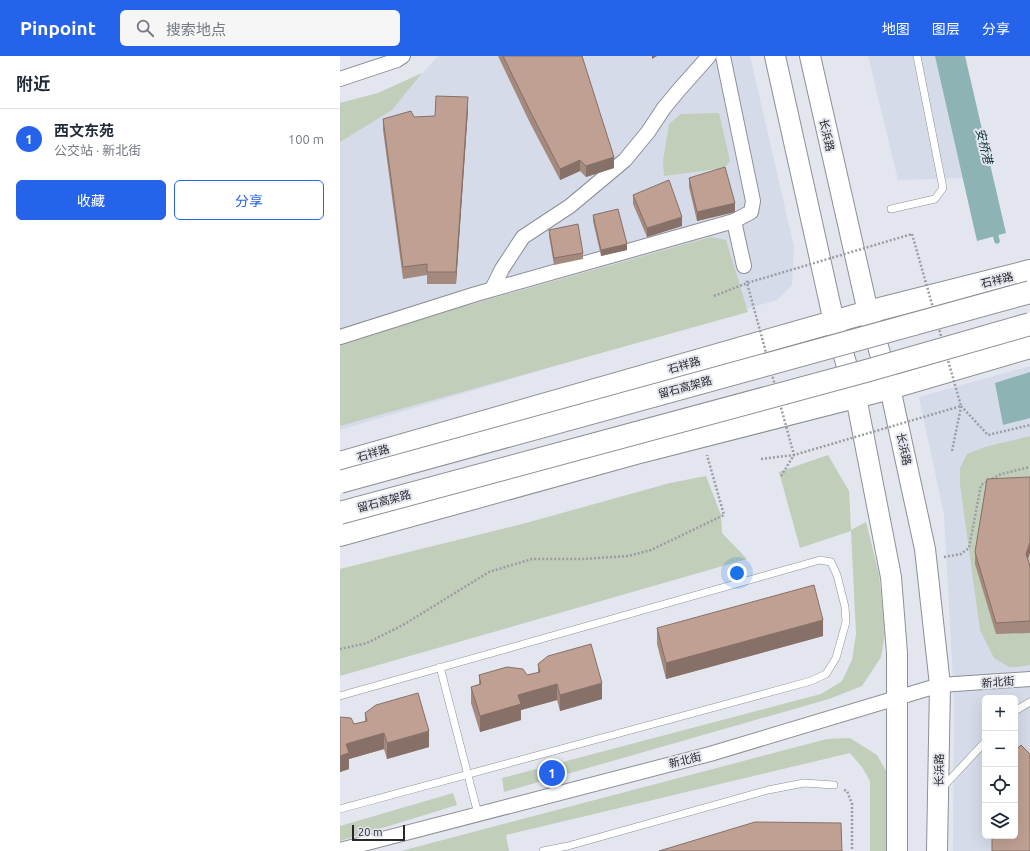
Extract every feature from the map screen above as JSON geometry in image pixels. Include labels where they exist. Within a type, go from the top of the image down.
[{"type":"main road","points":[[775,56],[834,322],[856,396],[891,577],[897,653],[898,698],[897,851]]},
{"type":"main road","name":"长浜路","points":[[810,56],[868,312],[890,388],[925,549],[940,685],[937,851]]},
{"type":"main road","name":"石祥路","points":[[340,463],[868,312],[1030,272]]},
{"type":"main road","name":"留石高架路","points":[[340,482],[1030,292]]},
{"type":"main road","name":"留石高架路","points":[[340,513],[858,373],[1030,324]]},
{"type":"main road","points":[[340,535],[701,436],[890,388],[1030,347]]},
{"type":"street","points":[[340,79],[397,60],[403,56]]},
{"type":"street","points":[[492,289],[502,269],[523,237],[570,206],[625,160],[648,132],[664,108],[709,56]]},
{"type":"street","points":[[340,337],[492,289],[734,221],[751,212],[753,201],[723,56]]},
{"type":"street","points":[[734,221],[744,266]]},
{"type":"street","name":"新北街","points":[[341,850],[710,754],[940,685],[1030,680]]},
{"type":"lane","points":[[891,209],[935,199],[943,188],[917,56]]},
{"type":"lane","points":[[340,696],[820,560],[831,562],[839,582],[845,607],[846,622],[836,658],[826,674],[811,681],[340,809]]},
{"type":"lane","points":[[440,668],[478,814]]},
{"type":"lane","points":[[1018,709],[1030,702]]},
{"type":"lane","points":[[938,792],[982,745]]},
{"type":"lane","points":[[543,851],[569,848],[768,790],[804,783],[834,785]]},
{"type":"path","points":[[714,296],[748,283],[744,266]]},
{"type":"path","points":[[952,451],[961,406],[988,435],[1030,425]]},
{"type":"path","points":[[340,649],[367,643],[403,625],[490,572],[532,558],[628,556],[652,550],[724,514],[701,436]]},
{"type":"path","points":[[761,459],[794,454],[781,476]]},
{"type":"path","points":[[926,560],[961,554],[969,548],[981,485],[1001,474],[1030,467]]},
{"type":"path","points":[[834,785],[847,791],[852,804],[852,851]]},
{"type":"shaded area","points":[[438,56],[750,56],[794,247],[792,285],[777,300],[340,430],[340,103],[378,93],[422,74]]},
{"type":"shaded area","points":[[868,56],[939,56],[963,178],[898,180]]},
{"type":"shaded area","points":[[422,73],[392,110],[340,142],[340,103],[378,93]]},
{"type":"shaded area","points":[[719,113],[730,161],[724,168],[664,176],[663,161],[669,124],[681,114]]},
{"type":"shaded area","points":[[711,237],[726,240],[748,312],[340,426],[340,341]]},
{"type":"shaded area","points":[[1030,366],[1030,851],[953,851],[954,699],[944,515],[919,397]]},
{"type":"shaded area","points":[[1030,436],[1030,665],[1009,667],[994,658],[980,630],[960,484],[960,468],[967,454],[985,447]]},
{"type":"shaded area","points":[[828,455],[849,491],[851,530],[866,522],[879,574],[885,633],[881,657],[862,686],[829,699],[504,792],[502,778],[821,694],[842,681],[852,660],[856,634],[851,531],[800,548],[779,472]]},
{"type":"shaded area","points":[[706,476],[721,515],[722,533],[747,559],[340,676],[340,569],[526,523],[670,483]]},
{"type":"shaded area","points":[[850,738],[877,755],[889,776],[888,851],[870,851],[870,781],[862,767],[850,753],[506,835],[509,851],[401,851],[827,739]]},
{"type":"shaded area","points":[[453,793],[457,805],[340,841],[340,826]]},
{"type":"water","points":[[935,56],[965,56],[1006,233],[977,241]]},
{"type":"water","points":[[1030,372],[1030,418],[1003,425],[995,383]]},
{"type":"building","points":[[503,56],[582,56],[614,157],[586,166],[580,160],[560,169]]},
{"type":"building","points":[[436,96],[468,97],[456,272],[427,272],[427,264],[403,267],[383,119],[411,111],[414,117],[435,116]]},
{"type":"building","points":[[725,167],[735,203],[697,212],[689,178]]},
{"type":"building","points":[[669,180],[682,217],[647,228],[633,195]]},
{"type":"building","points":[[618,209],[627,244],[601,250],[593,215]]},
{"type":"building","points":[[578,224],[583,253],[554,258],[549,230]]},
{"type":"building","points":[[1030,477],[1030,542],[1026,554],[1030,566],[1030,621],[996,623],[975,552],[987,479]]},
{"type":"building","points":[[814,585],[823,620],[666,663],[657,628]]},
{"type":"building","points":[[591,644],[602,683],[560,695],[557,684],[518,695],[521,704],[480,716],[471,687],[481,684],[479,675],[507,667],[523,669],[527,675],[540,672],[538,664],[548,656]]},
{"type":"building","points":[[418,693],[429,731],[387,743],[384,733],[346,744],[349,753],[340,756],[340,717],[351,718],[354,724],[367,721],[365,713],[376,705]]},
{"type":"building","points":[[1021,745],[1030,754],[1030,851],[992,851],[992,839],[1018,839],[1018,748]]},
{"type":"building","points":[[755,822],[841,823],[842,851],[659,851]]},
{"type":"waterway","name":"安桥港","points":[[994,229],[997,241]]},
{"type":"place","name":"西文东苑","points":[[552,773]]}]
